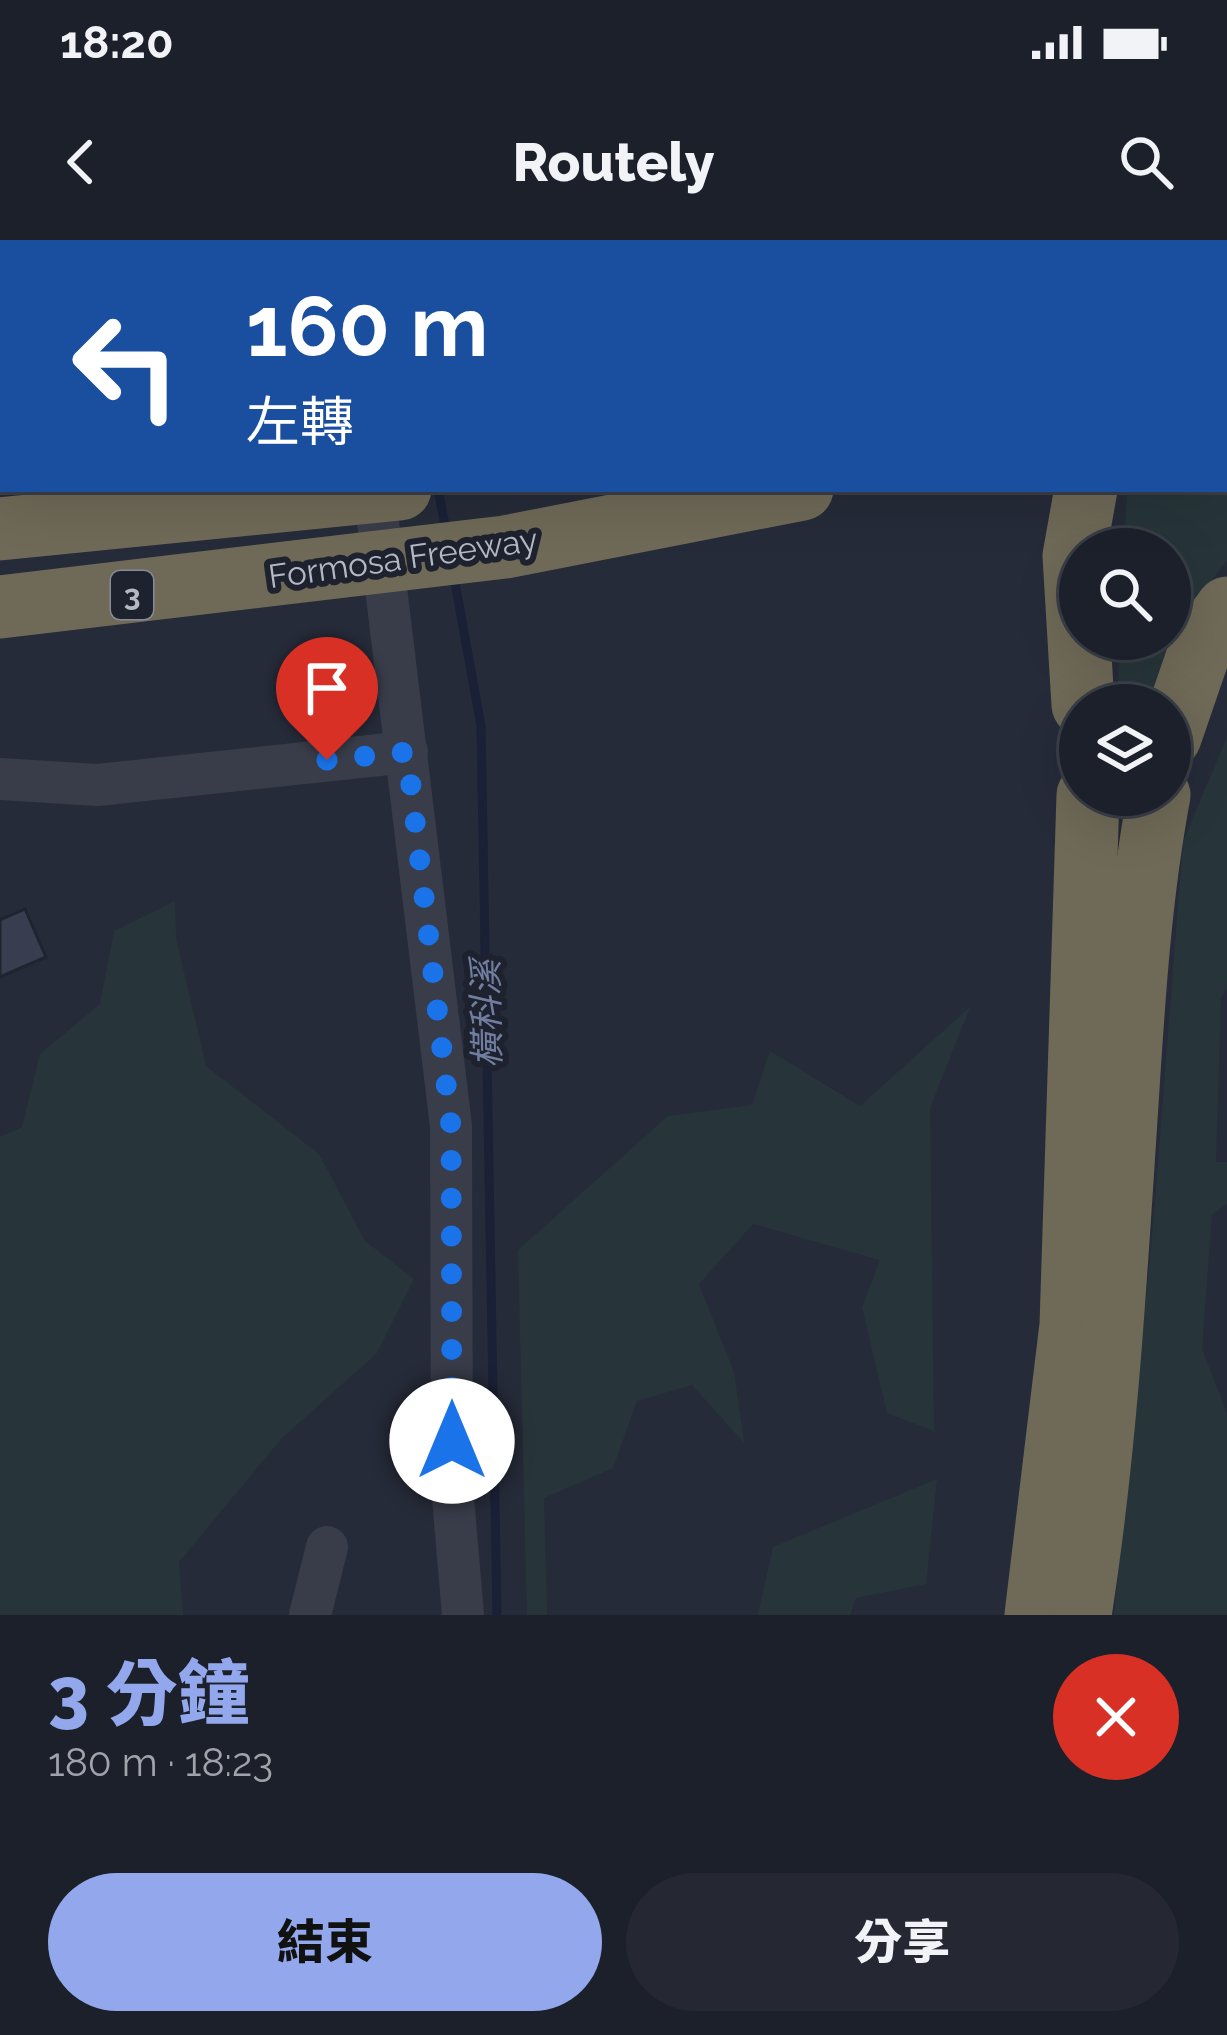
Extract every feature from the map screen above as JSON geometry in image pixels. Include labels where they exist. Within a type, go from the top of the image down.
[{"type":"highway","name":"Formosa Freeway","points":[[0,529],[376,492]]},
{"type":"highway","name":"Formosa Freeway","points":[[0,607],[505,547],[787,492]]},
{"type":"highway","points":[[1082,684],[1074,556],[1085,492]]},
{"type":"highway","points":[[1188,684],[1203,641],[1227,608]]},
{"type":"highway","points":[[1036,1615],[1071,1325],[1087,816]]},
{"type":"highway","points":[[1081,1615],[1095,1520],[1116,1272],[1141,895],[1155,816]]},
{"type":"street","points":[[374,492],[451,1126],[452,1486],[463,1615]]},
{"type":"street","points":[[0,798],[407,752]]},
{"type":"street","points":[[0,779],[97,785]]},
{"type":"street","points":[[310,1615],[327,1547]]},
{"type":"shaded area","points":[[1127,492],[1227,492],[1227,560],[1191,617],[1191,528],[1125,528]]},
{"type":"shaded area","points":[[1119,660],[1170,660],[1158,684],[1118,684]]},
{"type":"shaded area","points":[[1227,737],[1227,988],[1221,998],[1216,1162],[1227,1162],[1227,1204],[1212,1214],[1202,1349],[1227,1413],[1227,1615],[1114,1615],[1152,1239],[1183,842]]},
{"type":"shaded area","points":[[175,901],[176,938],[206,1066],[319,1154],[365,1241],[414,1279],[377,1353],[281,1439],[179,1562],[183,1615],[0,1615],[0,1137],[22,1127],[40,1054],[100,1004],[114,931]]},
{"type":"shaded area","points":[[970,1007],[930,1108],[934,1431],[887,1413],[862,1307],[880,1260],[753,1224],[699,1284],[734,1372],[744,1443],[692,1385],[637,1401],[613,1468],[544,1498],[547,1615],[527,1615],[518,1250],[668,1116],[752,1105],[770,1051],[860,1106]]},
{"type":"shaded area","points":[[937,1479],[926,1584],[856,1598],[850,1615],[758,1615],[773,1547]]},
{"type":"building","points":[[25,909],[46,957],[0,977],[0,920]]},
{"type":"waterway","name":"橫科溪","points":[[439,492],[446,531]]},
{"type":"waterway","name":"橫科溪","points":[[454,577],[481,726],[497,1615]]},
{"type":"route","points":[[327,760],[407,752],[451,1126],[452,1441]]}]
